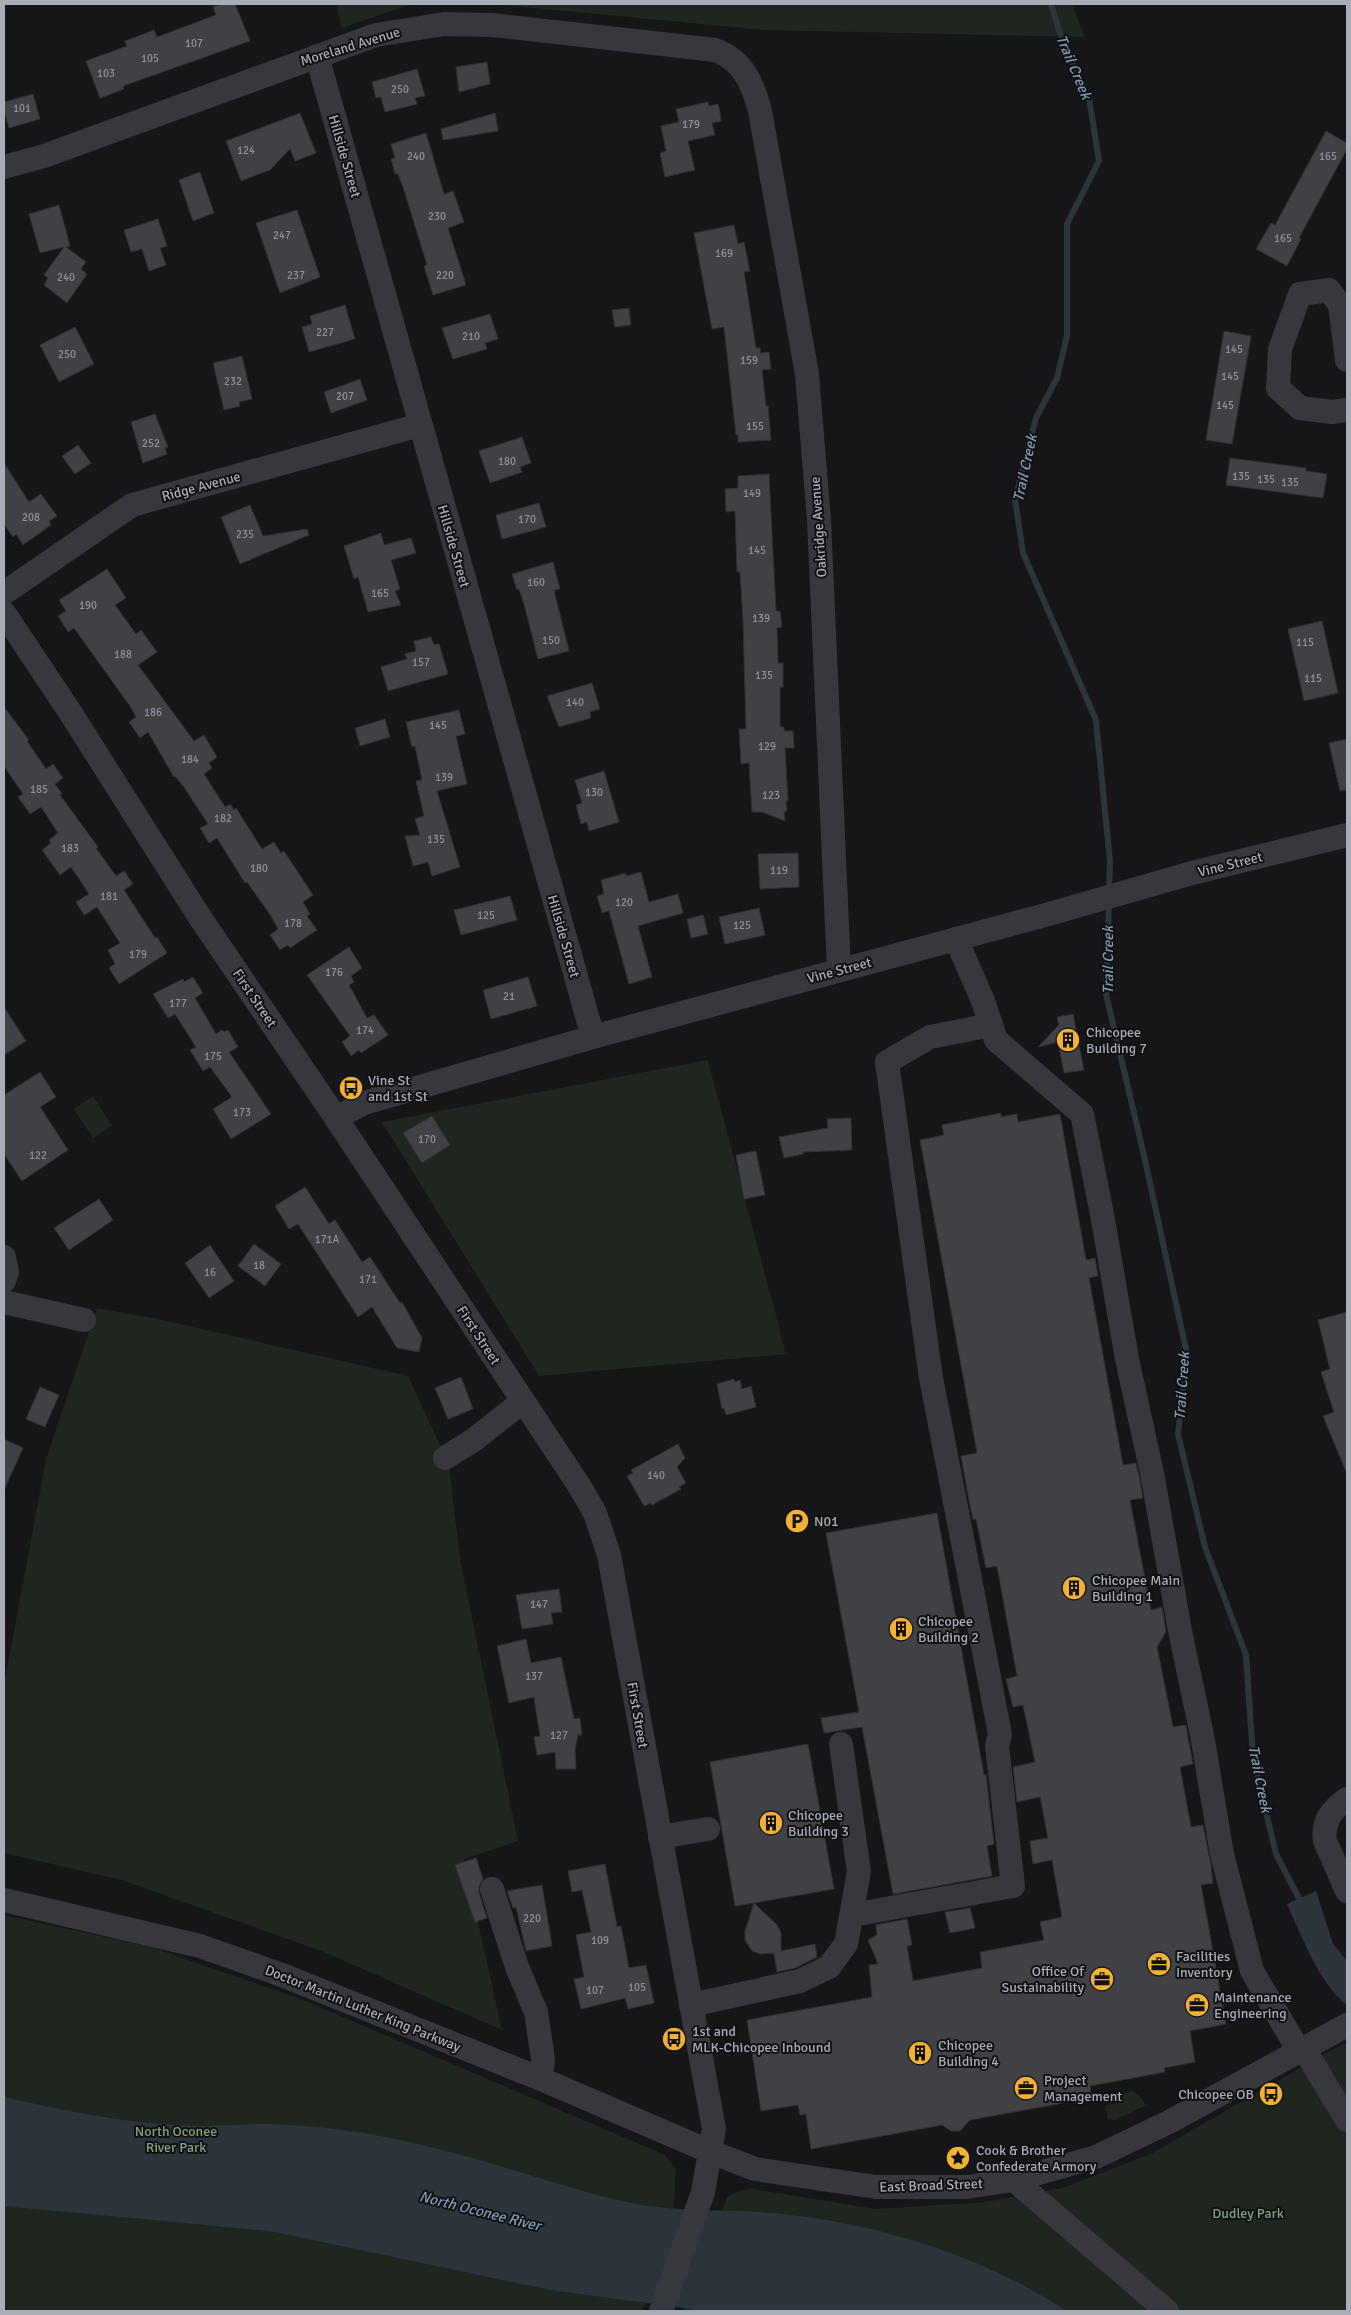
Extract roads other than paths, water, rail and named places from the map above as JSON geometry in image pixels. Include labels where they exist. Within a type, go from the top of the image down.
[{"type":"street","name":"Moreland Avenue","points":[[4,167],[44,156],[376,35],[444,24],[492,25],[715,50],[727,54],[738,62],[754,89]]},
{"type":"street","name":"Hillside Street","points":[[317,56],[593,1037]]},
{"type":"street","name":"Oakridge Avenue","points":[[754,89],[760,111],[807,374],[819,520],[839,970]]},
{"type":"street","points":[[1347,360],[1340,305],[1329,290],[1300,294],[1280,349],[1278,388],[1300,408],[1332,412],[1347,410]]},
{"type":"street","name":"Ridge Avenue","points":[[4,593],[132,505],[420,425]]},
{"type":"street","name":"First Street","points":[[4,614],[70,712],[199,916],[336,1118],[591,1507],[609,1555],[714,2130],[711,2152]]},
{"type":"street","name":"Vine Street","points":[[336,1118],[364,1103],[593,1037],[1049,914],[1192,873],[1347,835]]},
{"type":"street","points":[[956,939],[983,1001],[996,1040],[1082,1114],[1102,1214],[1127,1360],[1152,1473],[1181,1636],[1202,1735],[1222,1854],[1252,1971],[1347,2120]]},
{"type":"street","points":[[852,1915],[1013,1886],[997,1746],[1000,1734],[931,1378],[887,1062],[930,1036],[991,1025]]},
{"type":"street","points":[[4,1257],[8,1272],[4,1281]]},
{"type":"street","points":[[4,1302],[84,1320]]},
{"type":"street","points":[[445,1458],[475,1439],[523,1401]]},
{"type":"street","points":[[691,2005],[750,1994],[800,1981],[818,1974],[830,1967],[846,1944],[859,1872],[841,1744]]},
{"type":"street","points":[[1347,1799],[1339,1804],[1329,1817],[1324,1834],[1325,1841],[1347,1891]]},
{"type":"street","points":[[660,1837],[708,1829]]},
{"type":"street","points":[[492,1889],[517,1967],[536,2012],[542,2052],[541,2079]]},
{"type":"street","name":"Doctor Martin Luther King Parkway","points":[[4,1900],[200,1946],[282,1975],[541,2079],[711,2152]]},
{"type":"street","name":"East Broad Street","points":[[711,2152],[755,2169],[800,2178],[876,2187],[967,2187],[1014,2180],[1110,2152],[1344,2026]]},
{"type":"street","points":[[661,2311],[703,2192],[711,2152]]},
{"type":"street","points":[[1014,2180],[1167,2311]]},
{"type":"water","points":[[1316,1891],[1333,1944],[1347,1961],[1347,2005],[1328,1985],[1312,1959],[1287,1904]]},
{"type":"water","name":"North Oconee River","points":[[4,2097],[90,2115],[134,2121],[201,2126],[271,2124],[352,2131],[481,2160],[625,2202],[674,2209],[773,2213],[850,2225],[889,2233],[963,2258],[999,2273],[1067,2311],[705,2311],[551,2290],[270,2231],[4,2206]]},
{"type":"waterway","name":"Trail Creek","points":[[1051,4],[1064,46],[1089,98],[1099,161],[1067,224],[1067,336],[1057,378],[1036,418],[1015,499],[1023,553],[1096,720],[1110,861],[1109,891]]},
{"type":"waterway","name":"Trail Creek","points":[[1109,901],[1106,994],[1145,1160],[1187,1354],[1178,1434],[1205,1547],[1246,1655],[1253,1757],[1276,1854],[1303,1906]]},
{"type":"place","name":"Chicopee Building 7","points":[[1068,1040]]},
{"type":"place","name":"Vine St and 1st St","points":[[351,1088]]},
{"type":"place","name":"N01","points":[[797,1521]]},
{"type":"place","name":"Chicopee Main Building 1","points":[[1074,1588]]},
{"type":"place","name":"Chicopee Building 2","points":[[901,1629]]},
{"type":"place","name":"Chicopee Building 3","points":[[771,1823]]},
{"type":"place","name":"Facilities Inventory","points":[[1159,1964]]},
{"type":"place","name":"Office Of Sustainability","points":[[1102,1979]]},
{"type":"place","name":"Maintenance Engineering","points":[[1197,2005]]},
{"type":"place","name":"1st and MLK-Chicopee Inbound","points":[[674,2039]]},
{"type":"place","name":"Chicopee Building 4","points":[[920,2053]]},
{"type":"place","name":"Project Management","points":[[1026,2088]]},
{"type":"place","name":"Chicopee OB","points":[[1271,2094]]},
{"type":"place","name":"Cook & Brother Confederate Armory","points":[[958,2158]]},
{"type":"park label","name":"North Oconee River Park","points":[[176,2140]]},
{"type":"park label","name":"Dudley Park","points":[[1248,2213]]}]
